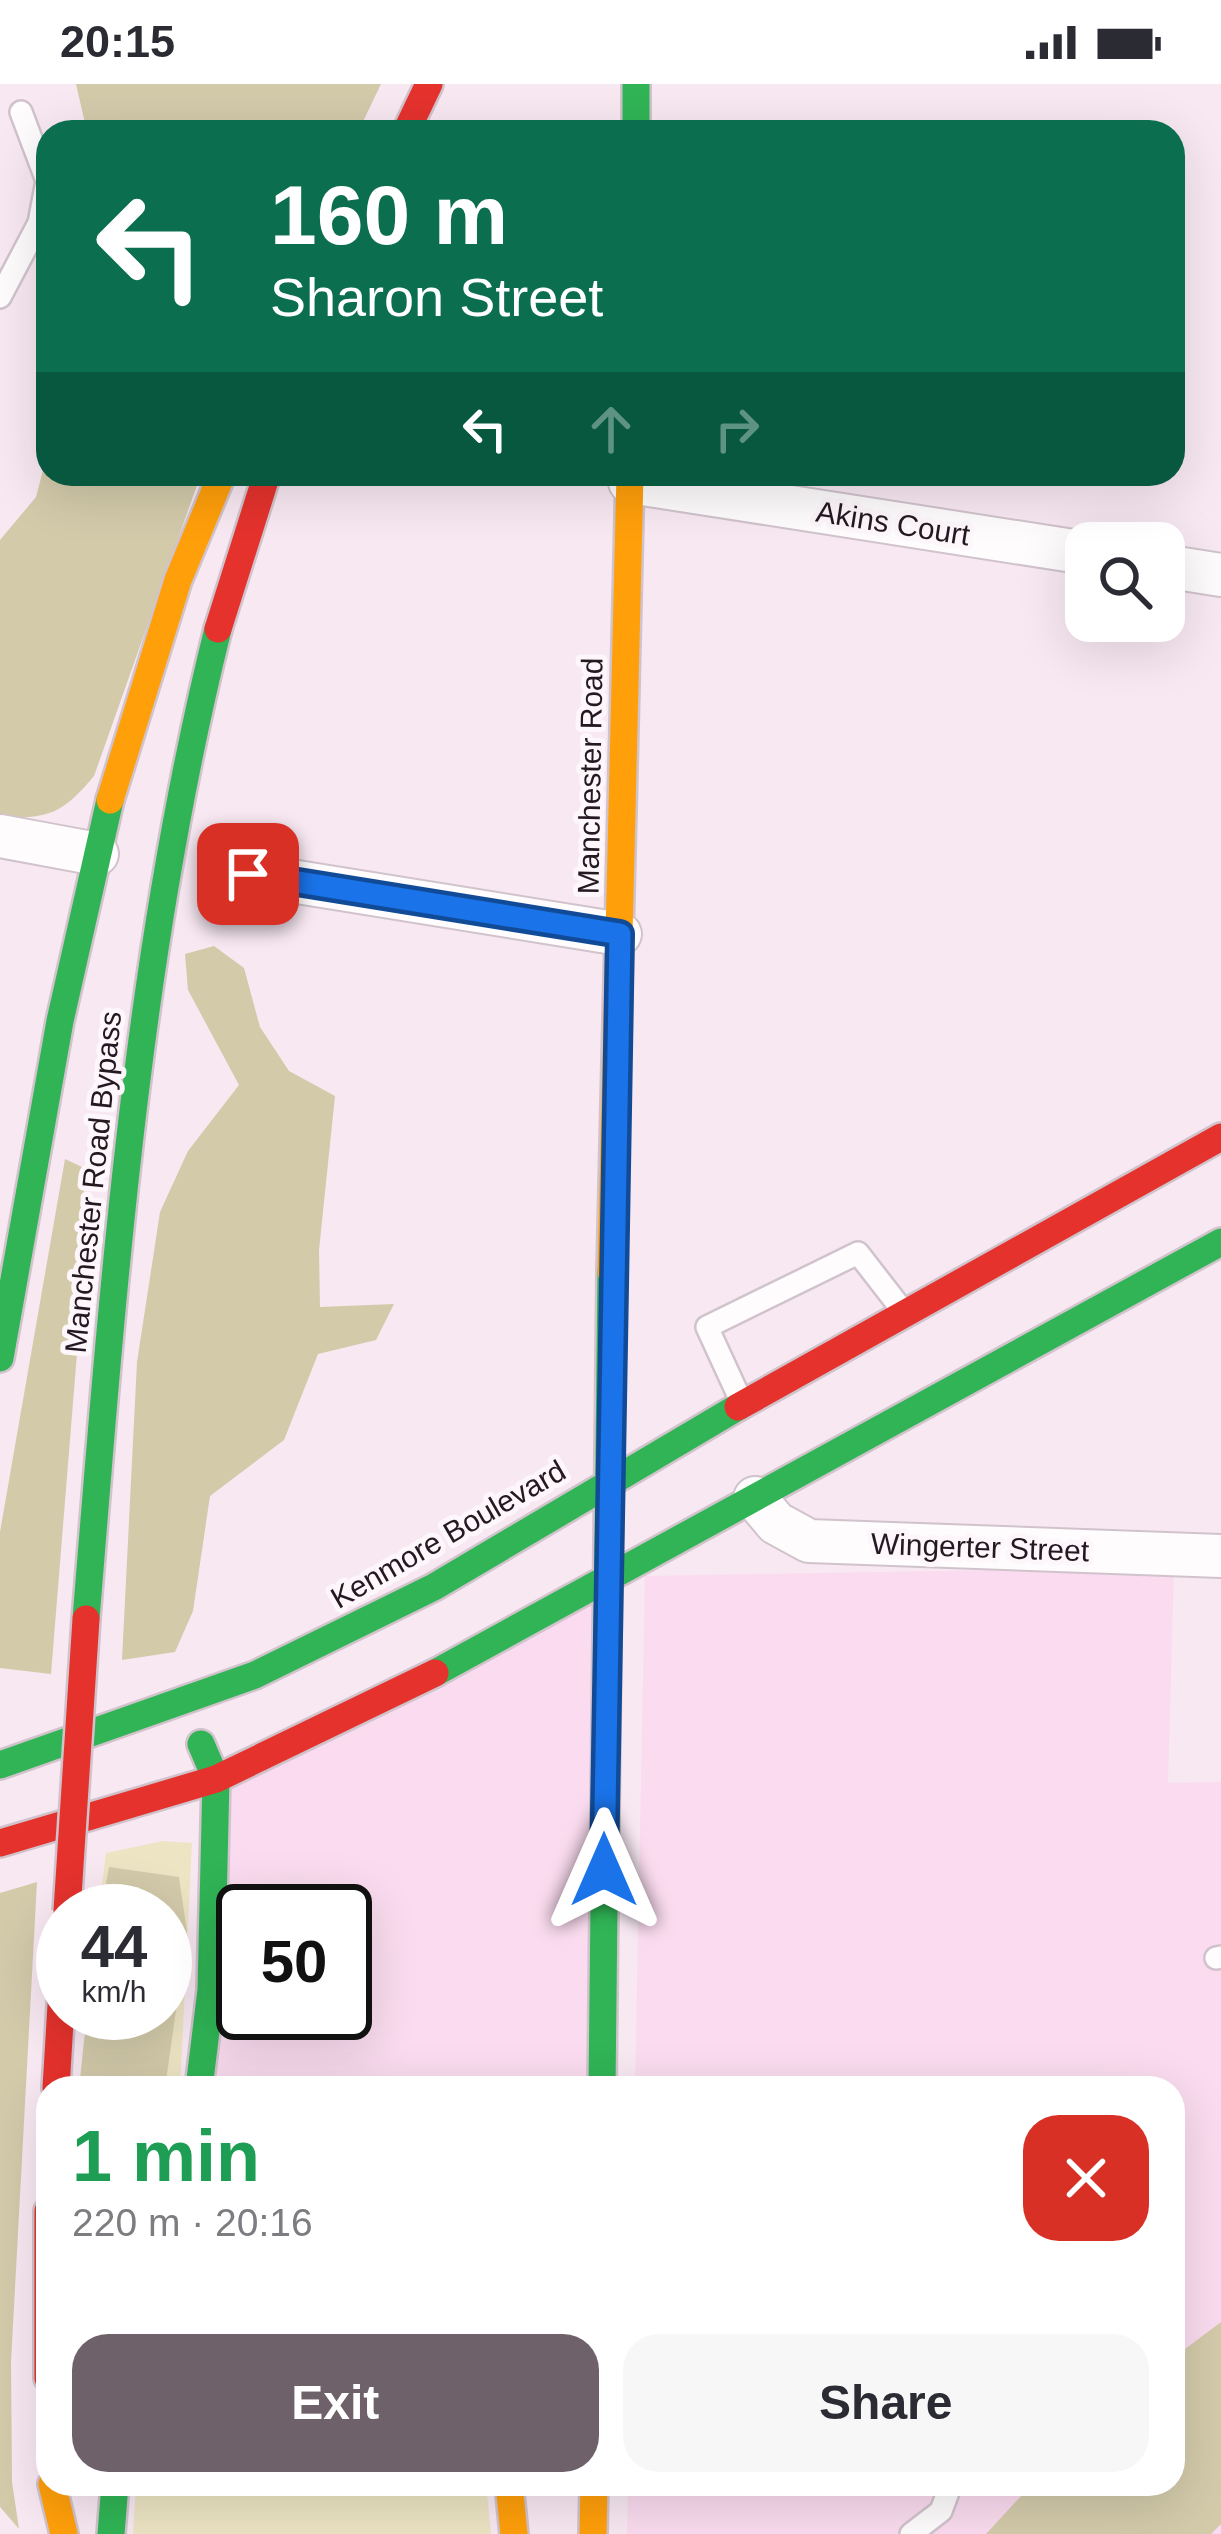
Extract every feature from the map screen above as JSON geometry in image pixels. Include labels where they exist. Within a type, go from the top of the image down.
[{"type":"main road","points":[[412,120],[429,84]]},
{"type":"main road","points":[[636,84],[636,120]]},
{"type":"main road","points":[[0,1358],[97,854],[142,674],[217,486]]},
{"type":"main road","name":"Manchester Road Bypass","points":[[69,1884],[120,1212],[154,926],[222,620],[263,486]]},
{"type":"main road","name":"Manchester Road","points":[[602,2076],[606,1481],[630,486]]},
{"type":"main road","name":"Kenmore Boulevard","points":[[0,1765],[255,1675],[434,1587],[606,1481],[744,1408],[1221,1137]]},
{"type":"main road","points":[[0,1843],[216,1778],[473,1654],[1221,1242]]},
{"type":"main road","points":[[184,1703],[216,1778],[211,1990],[200,2076]]},
{"type":"main road","points":[[57,2076],[59,2040]]},
{"type":"main road","points":[[49,2534],[51,2496]]},
{"type":"main road","points":[[55,2496],[64,2534]]},
{"type":"main road","points":[[111,2534],[114,2496]]},
{"type":"main road","points":[[510,2496],[514,2534]]},
{"type":"main road","points":[[593,2534],[594,2496]]},
{"type":"street","name":"Akins Court","points":[[679,486],[1065,550]]},
{"type":"street","points":[[1185,569],[1221,574]]},
{"type":"street","points":[[0,836],[97,854]]},
{"type":"street","points":[[248,874],[620,934]]},
{"type":"street","name":"Wingerter Street","points":[[754,1498],[776,1523],[809,1541],[1221,1556]]},
{"type":"lane","points":[[21,112],[36,154]]},
{"type":"lane","points":[[0,297],[36,229]]},
{"type":"lane","points":[[744,1408],[707,1327],[858,1253],[908,1316]]},
{"type":"lane","points":[[911,2534],[941,2512],[947,2496]]},
{"type":"shaded area","points":[[76,84],[381,84],[364,120],[84,120]]},
{"type":"shaded area","points":[[39,486],[197,486],[94,776],[73,799],[53,811],[0,817],[0,540],[36,497]]},
{"type":"shaded area","points":[[214,946],[244,968],[260,1027],[289,1071],[335,1096],[319,1250],[320,1307],[394,1304],[376,1340],[318,1354],[284,1440],[210,1496],[193,1611],[175,1652],[122,1660],[137,1362],[160,1212],[188,1151],[239,1085],[188,990],[185,954]]},
{"type":"shaded area","points":[[65,1159],[82,1167],[87,1230],[51,1674],[0,1668],[0,1532]]},
{"type":"shaded area","points":[[1174,1567],[1168,1783],[1221,1782],[1221,2534],[627,2534],[628,2496],[1185,2496],[1185,2076],[635,2076],[645,1576]]},
{"type":"shaded area","points":[[605,1580],[602,2076],[200,2076],[216,1779]]},
{"type":"shaded area","points":[[163,1841],[192,1843],[190,1884],[102,1884],[106,1853]]},
{"type":"shaded area","points":[[109,1867],[179,1877],[180,1884],[106,1884]]},
{"type":"shaded area","points":[[37,1882],[11,2362],[12,2482],[19,2529],[0,2507],[0,1893]]},
{"type":"shaded area","points":[[84,2040],[172,2040],[167,2076],[80,2076]]},
{"type":"shaded area","points":[[134,2040],[182,2040],[181,2076],[93,2076]]},
{"type":"shaded area","points":[[1221,2322],[1221,2524],[1211,2534],[986,2534],[1021,2496],[1185,2496],[1185,2349]]},
{"type":"shaded area","points":[[135,2496],[487,2496],[491,2534],[133,2534]]},
{"type":"traffic: fast","points":[[636,84],[636,120]]},
{"type":"traffic: fast","points":[[86,1619],[118,1245],[148,998],[190,751],[218,629]]},
{"type":"traffic: fast","points":[[0,1358],[60,1021],[110,800]]},
{"type":"traffic: fast","points":[[435,1673],[1221,1242]]},
{"type":"traffic: fast","points":[[602,2076],[611,1272]]},
{"type":"traffic: fast","points":[[0,1765],[255,1675],[434,1587],[738,1407]]},
{"type":"traffic: fast","points":[[200,2076],[211,1990],[216,1779],[201,1744]]},
{"type":"traffic: fast","points":[[111,2534],[114,2496]]},
{"type":"traffic: slow","points":[[110,800],[178,580],[217,486]]},
{"type":"traffic: slow","points":[[611,1272],[630,486]]},
{"type":"traffic: slow","points":[[55,2496],[64,2534]]},
{"type":"traffic: slow","points":[[510,2496],[514,2534]]},
{"type":"traffic: slow","points":[[593,2534],[594,2496]]},
{"type":"traffic: jam","points":[[412,120],[429,84]]},
{"type":"traffic: jam","points":[[218,629],[263,486]]},
{"type":"traffic: jam","points":[[738,1407],[1221,1137]]},
{"type":"traffic: jam","points":[[69,1884],[86,1619]]},
{"type":"traffic: jam","points":[[0,1843],[216,1779],[435,1673]]},
{"type":"traffic: jam","points":[[57,2076],[59,2040]]},
{"type":"route","points":[[248,874],[620,934],[606,1481],[604,1870]]}]
